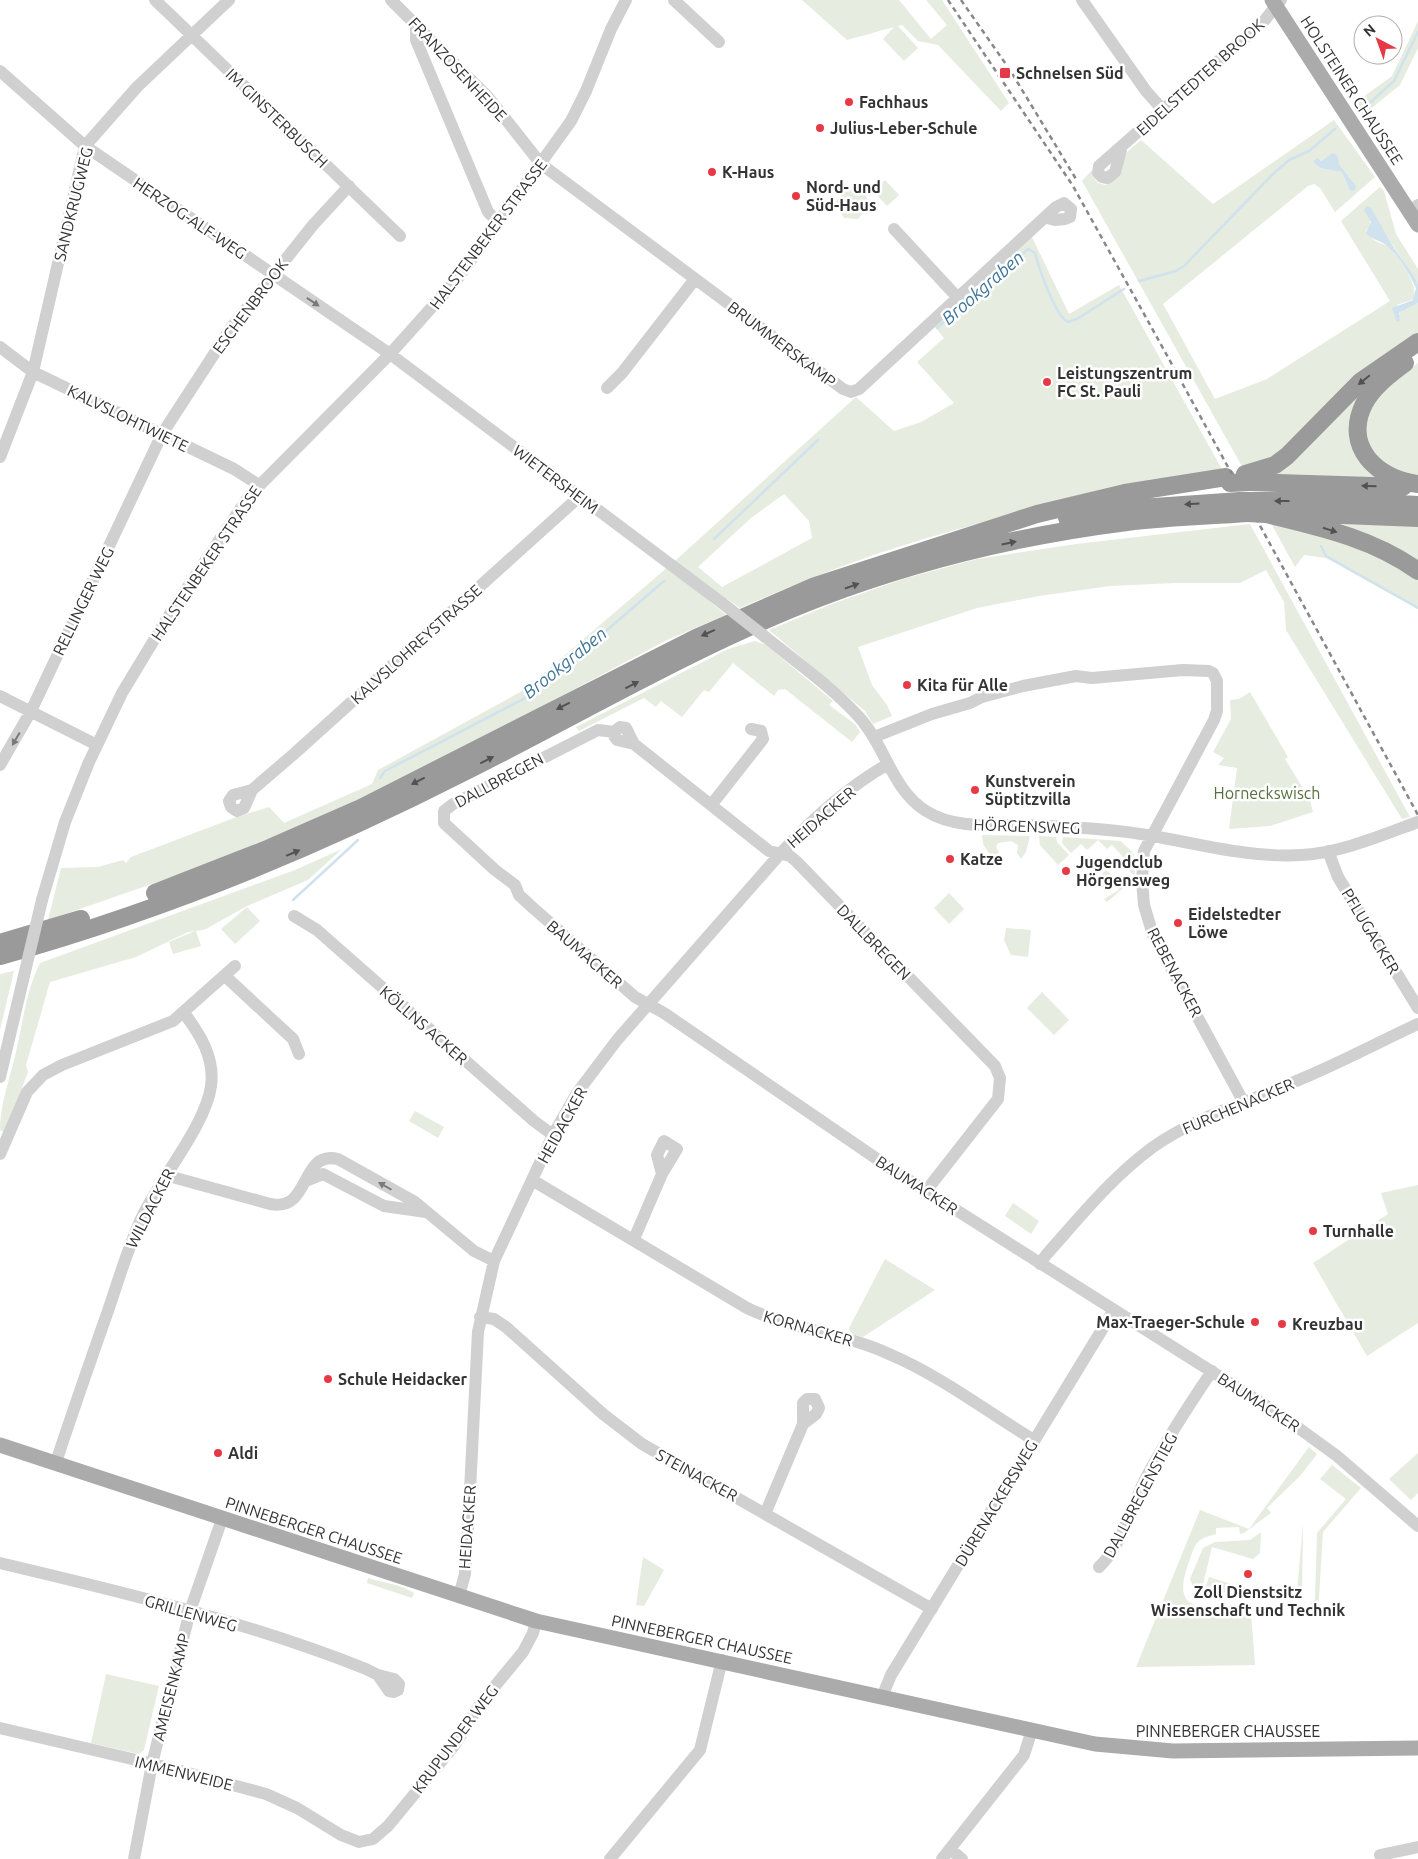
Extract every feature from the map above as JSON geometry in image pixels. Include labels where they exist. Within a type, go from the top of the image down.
[{"type":"highway","points":[[1247,478],[1275,465],[1287,456],[1360,382],[1418,342]]},
{"type":"highway","points":[[1418,354],[1392,373],[1372,392],[1362,410],[1358,427],[1361,447],[1371,464],[1388,476],[1418,484]]},
{"type":"highway","points":[[0,943],[98,914],[266,850],[402,789],[672,650],[752,613],[852,572],[961,540],[1037,514],[1125,493],[1168,486],[1247,478],[1418,488]]},
{"type":"highway","points":[[961,540],[1057,520],[1126,509],[1253,507],[1369,502],[1418,505]]},
{"type":"highway","points":[[1253,507],[1359,538],[1387,551],[1418,571]]},
{"type":"highway","points":[[0,956],[174,900],[289,854],[407,801],[700,650],[845,588],[963,552],[1069,530],[1130,522],[1253,507],[1418,518]]},
{"type":"main road","name":"HOLSTEINER CHAUSSEE","points":[[1277,2],[1414,208],[1418,225]]},
{"type":"main road","name":"PINNEBERGER CHAUSSEE","points":[[0,1445],[536,1621],[722,1660],[1096,1744],[1166,1751],[1418,1748]]},
{"type":"street","name":"IM GINSTERBUSCH","points":[[155,0],[400,236]]},
{"type":"street","name":"SANDKRUGWEG","points":[[0,457],[33,372],[85,146],[137,87],[230,0]]},
{"type":"street","name":"FRANZOSENHEIDE","points":[[391,0],[488,97],[541,164]]},
{"type":"street","name":"HALSTENBEKER STRASSE","points":[[0,1077],[42,900],[72,803],[122,693],[165,621],[249,496],[390,354],[447,292],[541,164],[577,111],[611,29],[626,0]]},
{"type":"street","points":[[674,0],[719,42]]},
{"type":"street","points":[[1082,0],[1146,92],[1162,109]]},
{"type":"street","name":"EIDELSTEDTER BROOK","points":[[1122,146],[1277,2]]},
{"type":"street","points":[[416,24],[416,40],[454,133],[488,212],[498,222]]},
{"type":"street","name":"HERZOG-ALF-WEG","points":[[0,71],[85,146],[390,354]]},
{"type":"street","name":"BRUMMERSKAMP","points":[[541,164],[843,389],[852,392],[859,389],[1047,218]]},
{"type":"street","name":"ESCHENBROOK","points":[[162,434],[214,350],[313,224],[349,186]]},
{"type":"street","points":[[894,229],[958,298]]},
{"type":"street","points":[[607,388],[622,373],[695,279]]},
{"type":"street","name":"KALVSLOHTWIETE","points":[[0,347],[33,372],[234,469],[259,485]]},
{"type":"street","name":"WIETERSHEIM","points":[[390,354],[722,603]]},
{"type":"street","name":"RELLINGER WEG","points":[[0,765],[31,712],[162,434]]},
{"type":"street","name":"KALVSLOHREYSTRASSE","points":[[252,790],[579,497]]},
{"type":"street","name":"HÖRGENSWEG","points":[[722,603],[859,717],[874,737],[888,764],[913,801],[923,810],[945,820],[973,824],[1059,826],[1152,836],[1229,851],[1271,856],[1305,855],[1328,851],[1418,822]]},
{"type":"street","name":"REBENACKER","points":[[874,737],[982,697],[1023,686],[1076,676],[1092,678],[1147,672],[1209,671],[1217,678],[1216,715],[1144,851],[1142,880],[1148,921],[1158,947],[1243,1101]]},
{"type":"street","points":[[0,696],[97,745]]},
{"type":"street","points":[[712,804],[763,739],[760,731],[751,729]]},
{"type":"street","name":"DALLBREGEN","points":[[443,815],[453,804],[579,738],[598,730],[615,732],[615,738],[618,742],[634,744],[769,851],[790,856],[995,1066],[1001,1085],[998,1099],[926,1191]]},
{"type":"street","name":"HEIDACKER","points":[[459,1596],[467,1550],[480,1317],[494,1261],[553,1135],[577,1093],[597,1066],[648,1004],[780,854],[799,833],[840,797],[888,764]]},
{"type":"street","name":"BAUMACKER","points":[[443,815],[447,827],[515,885],[519,895],[635,997],[664,1013],[926,1191],[1212,1371],[1325,1446],[1418,1526]]},
{"type":"street","name":"PFLUGACKER","points":[[1328,851],[1338,877],[1418,1008]]},
{"type":"street","name":"KÖLLNS ACKER","points":[[294,916],[317,930],[541,1127],[553,1135]]},
{"type":"street","points":[[0,1154],[27,1092],[43,1075],[62,1064],[173,1021],[235,966]]},
{"type":"street","points":[[225,976],[293,1039],[299,1054]]},
{"type":"street","name":"WILDACKER","points":[[56,1462],[134,1236],[153,1195],[204,1110],[211,1085],[212,1072],[208,1054],[194,1027],[184,1013]]},
{"type":"street","name":"FURCHENACKER","points":[[1040,1264],[1106,1189],[1148,1150],[1198,1120],[1294,1082],[1418,1024]]},
{"type":"street","points":[[165,1175],[277,1206],[294,1199],[319,1161],[327,1158],[338,1159],[415,1202],[474,1252],[494,1261]]},
{"type":"street","points":[[306,1181],[323,1174],[384,1206],[426,1212]]},
{"type":"street","points":[[634,1239],[662,1174]]},
{"type":"street","name":"KORNACKER","points":[[532,1180],[764,1316],[800,1328],[865,1344],[913,1365],[1034,1440]]},
{"type":"street","name":"DÜRENACKERSWEG","points":[[882,1697],[891,1675],[1114,1310]]},
{"type":"street","name":"STEINACKER","points":[[480,1317],[494,1319],[506,1327],[603,1414],[642,1444],[932,1609]]},
{"type":"street","name":"DALLBREGENSTIEG","points":[[1099,1567],[1110,1557],[1147,1476],[1186,1409],[1212,1371]]},
{"type":"street","points":[[765,1514],[803,1424]]},
{"type":"street","name":"AMEISENKAMP","points":[[134,1859],[152,1764],[190,1611],[222,1519]]},
{"type":"street","name":"GRILLENWEG","points":[[0,1563],[190,1611],[334,1657],[378,1675]]},
{"type":"street","name":"KRUPUNDER WEG","points":[[359,1842],[366,1842],[380,1834],[454,1746],[481,1703],[523,1652],[533,1633],[536,1621]]},
{"type":"street","points":[[610,1859],[700,1750],[722,1660]]},
{"type":"street","name":"IMMENWEIDE","points":[[0,1728],[152,1764],[270,1796],[297,1808],[341,1835],[359,1842]]},
{"type":"street","points":[[962,1859],[946,1854],[1024,1755],[1032,1730]]},
{"type":"street","points":[[1380,1855],[1418,1847]]},
{"type":"green space","points":[[802,0],[899,0],[931,39],[947,25],[926,0],[942,0],[1009,103],[1001,111],[938,45],[918,41],[902,25],[898,26],[918,48],[904,61],[883,39],[894,27],[847,40]]},
{"type":"green space","points":[[1418,21],[1418,48],[1400,85],[1363,115],[1355,103],[1392,76],[1397,65],[1403,65],[1403,53]]},
{"type":"green space","points":[[1334,120],[1375,177],[1335,212],[1320,188],[1314,184],[1308,186],[1163,304],[1215,399],[1267,379],[1390,301],[1341,221],[1380,187],[1384,191],[1396,234],[1418,269],[1418,284],[1374,216],[1370,218],[1370,226],[1366,231],[1374,240],[1392,249],[1400,259],[1414,287],[1414,299],[1397,305],[1398,316],[1401,312],[1418,303],[1418,338],[1286,451],[1244,470],[1082,181],[1092,170],[1093,177],[1098,183],[1105,185],[1113,182],[1125,154],[1141,140],[1213,204]],"holes":[[[1318,158],[1320,161],[1327,158],[1339,164],[1356,186],[1349,189],[1342,172],[1320,168]]]},
{"type":"green space","points":[[885,180],[899,195],[887,206],[873,191]]},
{"type":"green space","points":[[845,189],[862,189],[870,204],[858,219],[844,218],[835,203]]},
{"type":"green space","points":[[1032,237],[1069,314],[1119,285],[1223,471],[976,524],[875,555],[797,584],[740,608],[717,592],[704,593],[709,601],[726,615],[667,640],[445,758],[338,810],[195,869],[48,920],[61,868],[98,867],[123,860],[126,863],[131,857],[234,818],[269,807],[284,823],[372,784],[378,770],[524,690],[676,560],[856,397],[894,431],[921,422],[954,403],[917,362],[944,338],[934,326]],"holes":[[[784,494],[809,521],[812,538],[722,587],[698,567],[751,518]]]},
{"type":"green space","points":[[1418,363],[1418,478],[1385,470],[1363,436],[1375,396],[1389,383]]},
{"type":"green space","points":[[1374,377],[1355,413],[1383,480],[1258,477]]},
{"type":"green space","points":[[1328,522],[1418,526],[1418,565]]},
{"type":"green space","points":[[1250,524],[1410,817],[1402,819],[1286,630],[1284,602],[1266,570],[1240,583],[1174,583],[1110,586],[1039,596],[977,608],[858,647],[872,685],[887,705],[892,716],[873,724],[865,711],[769,630],[832,604],[903,579],[977,559],[1076,544]]},
{"type":"green space","points":[[1272,525],[1285,525],[1358,543],[1418,578],[1418,609],[1326,558],[1304,555],[1295,567]]},
{"type":"green space","points":[[755,641],[766,645],[833,701],[829,705],[855,724],[860,732],[852,742],[785,689],[778,690],[774,696],[733,663],[709,692],[704,690],[682,717],[661,701],[656,707],[644,698],[579,731],[576,727],[728,649]]},
{"type":"green space","name":"Horneckswisch","points":[[1250,692],[1288,757],[1285,759],[1310,800],[1313,812],[1270,826],[1229,829],[1237,768],[1218,765],[1224,758],[1213,752],[1231,719],[1230,700],[1239,699]]},
{"type":"green space","points":[[982,835],[1030,836],[1026,852],[1021,859],[1017,853],[1018,845],[1011,841],[998,843],[996,847],[999,852],[992,858],[983,844]]},
{"type":"green space","points":[[1039,836],[1056,837],[1057,842],[1069,855],[1058,865],[1040,845]]},
{"type":"green space","points":[[1063,837],[1121,841],[1134,854],[1135,876],[1127,869],[1131,865],[1112,845],[1107,849],[1098,840],[1087,850],[1081,844],[1071,853],[1062,843]]},
{"type":"green space","points":[[342,849],[308,880],[247,906],[206,929],[196,931],[201,946],[173,954],[169,942],[195,931],[188,932],[136,957],[50,982],[26,1065],[28,1072],[5,1133],[0,1130],[3,1101],[25,1007],[31,984],[40,963],[295,870]]},
{"type":"green space","points":[[1106,870],[1116,879],[1121,875],[1129,883],[1107,902],[1104,899],[1119,890],[1110,877],[1093,887],[1091,885]]},
{"type":"green space","points":[[949,893],[964,909],[949,924],[934,908]]},
{"type":"green space","points":[[1199,903],[1210,915],[1201,923],[1193,922],[1186,914]]},
{"type":"green space","points":[[247,907],[260,921],[235,944],[221,929]]},
{"type":"green space","points":[[1006,928],[1031,930],[1028,957],[1011,955],[1004,940]]},
{"type":"green space","points":[[14,971],[0,1030],[0,974]]},
{"type":"green space","points":[[1042,992],[1069,1020],[1054,1035],[1027,1008]]},
{"type":"green space","points":[[415,1111],[444,1127],[438,1138],[409,1121]]},
{"type":"green space","points":[[1418,1185],[1418,1323],[1367,1356],[1313,1263],[1388,1214],[1381,1193]]},
{"type":"green space","points":[[1013,1203],[1039,1221],[1031,1234],[1005,1216]]},
{"type":"green space","points":[[885,1259],[935,1290],[863,1337],[851,1334],[849,1328]]},
{"type":"green space","points":[[1309,1447],[1317,1454],[1300,1476],[1267,1508],[1271,1513],[1244,1533],[1240,1534],[1239,1527],[1216,1528],[1216,1534],[1200,1540],[1192,1552],[1183,1582],[1183,1590],[1189,1602],[1205,1607],[1205,1613],[1251,1612],[1255,1665],[1136,1667],[1200,1510],[1249,1529]]},
{"type":"green space","points":[[1418,1453],[1418,1493],[1411,1500],[1389,1479]]},
{"type":"green space","points":[[1332,1465],[1361,1488],[1323,1532],[1318,1614],[1301,1614],[1301,1611],[1315,1599],[1317,1533],[1346,1499],[1320,1479]]},
{"type":"green space","points":[[1303,1523],[1302,1592],[1297,1598],[1291,1599],[1291,1593],[1297,1592]]},
{"type":"green space","points":[[1261,1532],[1260,1553],[1253,1559],[1212,1547],[1200,1597],[1197,1597],[1190,1579],[1203,1548],[1215,1542],[1250,1540]]},
{"type":"green space","points":[[643,1557],[664,1570],[644,1606],[636,1605]]},
{"type":"green space","points":[[1209,1577],[1251,1590],[1251,1593],[1204,1592]]},
{"type":"green space","points":[[368,1578],[398,1586],[414,1593],[412,1598],[367,1583]]},
{"type":"green space","points":[[106,1674],[159,1686],[144,1750],[139,1754],[91,1743]]},
{"type":"water","points":[[1333,153],[1337,155],[1339,164],[1356,186],[1356,189],[1353,191],[1349,189],[1342,172],[1320,168],[1313,161],[1318,158],[1321,161]]},
{"type":"water","points":[[1367,206],[1371,208],[1418,284],[1418,303],[1399,313],[1400,320],[1397,322],[1392,308],[1413,300],[1416,288],[1391,249],[1366,233],[1371,222],[1364,210]]},
{"type":"waterway","name":"Brookgraben","points":[[1362,110],[1394,81],[1418,32]]},
{"type":"waterway","name":"Brookgraben","points":[[1139,281],[1176,271],[1184,266],[1272,175],[1289,160],[1309,151],[1335,129]]},
{"type":"waterway","name":"Brookgraben","points":[[937,328],[1028,249],[1035,253],[1053,301],[1058,311],[1068,322],[1077,319],[1124,289]]},
{"type":"waterway","name":"Brookgraben","points":[[714,539],[818,440]]},
{"type":"waterway","points":[[1321,546],[1326,556],[1418,608]]},
{"type":"waterway","name":"Brookgraben","points":[[380,778],[385,771],[533,694],[664,581]]},
{"type":"waterway","name":"Brookgraben","points":[[293,900],[358,840]]},
{"type":"railway","points":[[948,0],[1073,186],[1418,815]]},
{"type":"railway","points":[[961,0],[1010,70],[1076,179]]},
{"type":"place","name":"Schnelsen Süd","points":[[1005,73]]},
{"type":"place","name":"Fachhaus","points":[[849,102]]},
{"type":"place","name":"Julius-Leber-Schule","points":[[820,128]]},
{"type":"place","name":"K-Haus","points":[[712,172]]},
{"type":"place","name":"Nord- und Süd-Haus","points":[[796,196]]},
{"type":"place","name":"Leistungszentrum FC St. Pauli","points":[[1047,382]]},
{"type":"place","name":"Kita für Alle","points":[[907,685]]},
{"type":"place","name":"Kunstverein Süptitzvilla","points":[[975,790]]},
{"type":"place","name":"Katze","points":[[950,859]]},
{"type":"place","name":"Jugendclub Hörgensweg","points":[[1066,871]]},
{"type":"place","name":"Eidelstedter Löwe","points":[[1178,923]]},
{"type":"place","name":"Turnhalle","points":[[1313,1231]]},
{"type":"place","name":"Max-Traeger-Schule","points":[[1255,1322]]},
{"type":"place","name":"Kreuzbau","points":[[1282,1324]]},
{"type":"place","name":"Schule Heidacker","points":[[328,1379]]},
{"type":"place","name":"Aldi","points":[[218,1453]]},
{"type":"place","name":"Zoll Dienstsitz Wissenschaft und Technik","points":[[1248,1574]]}]
